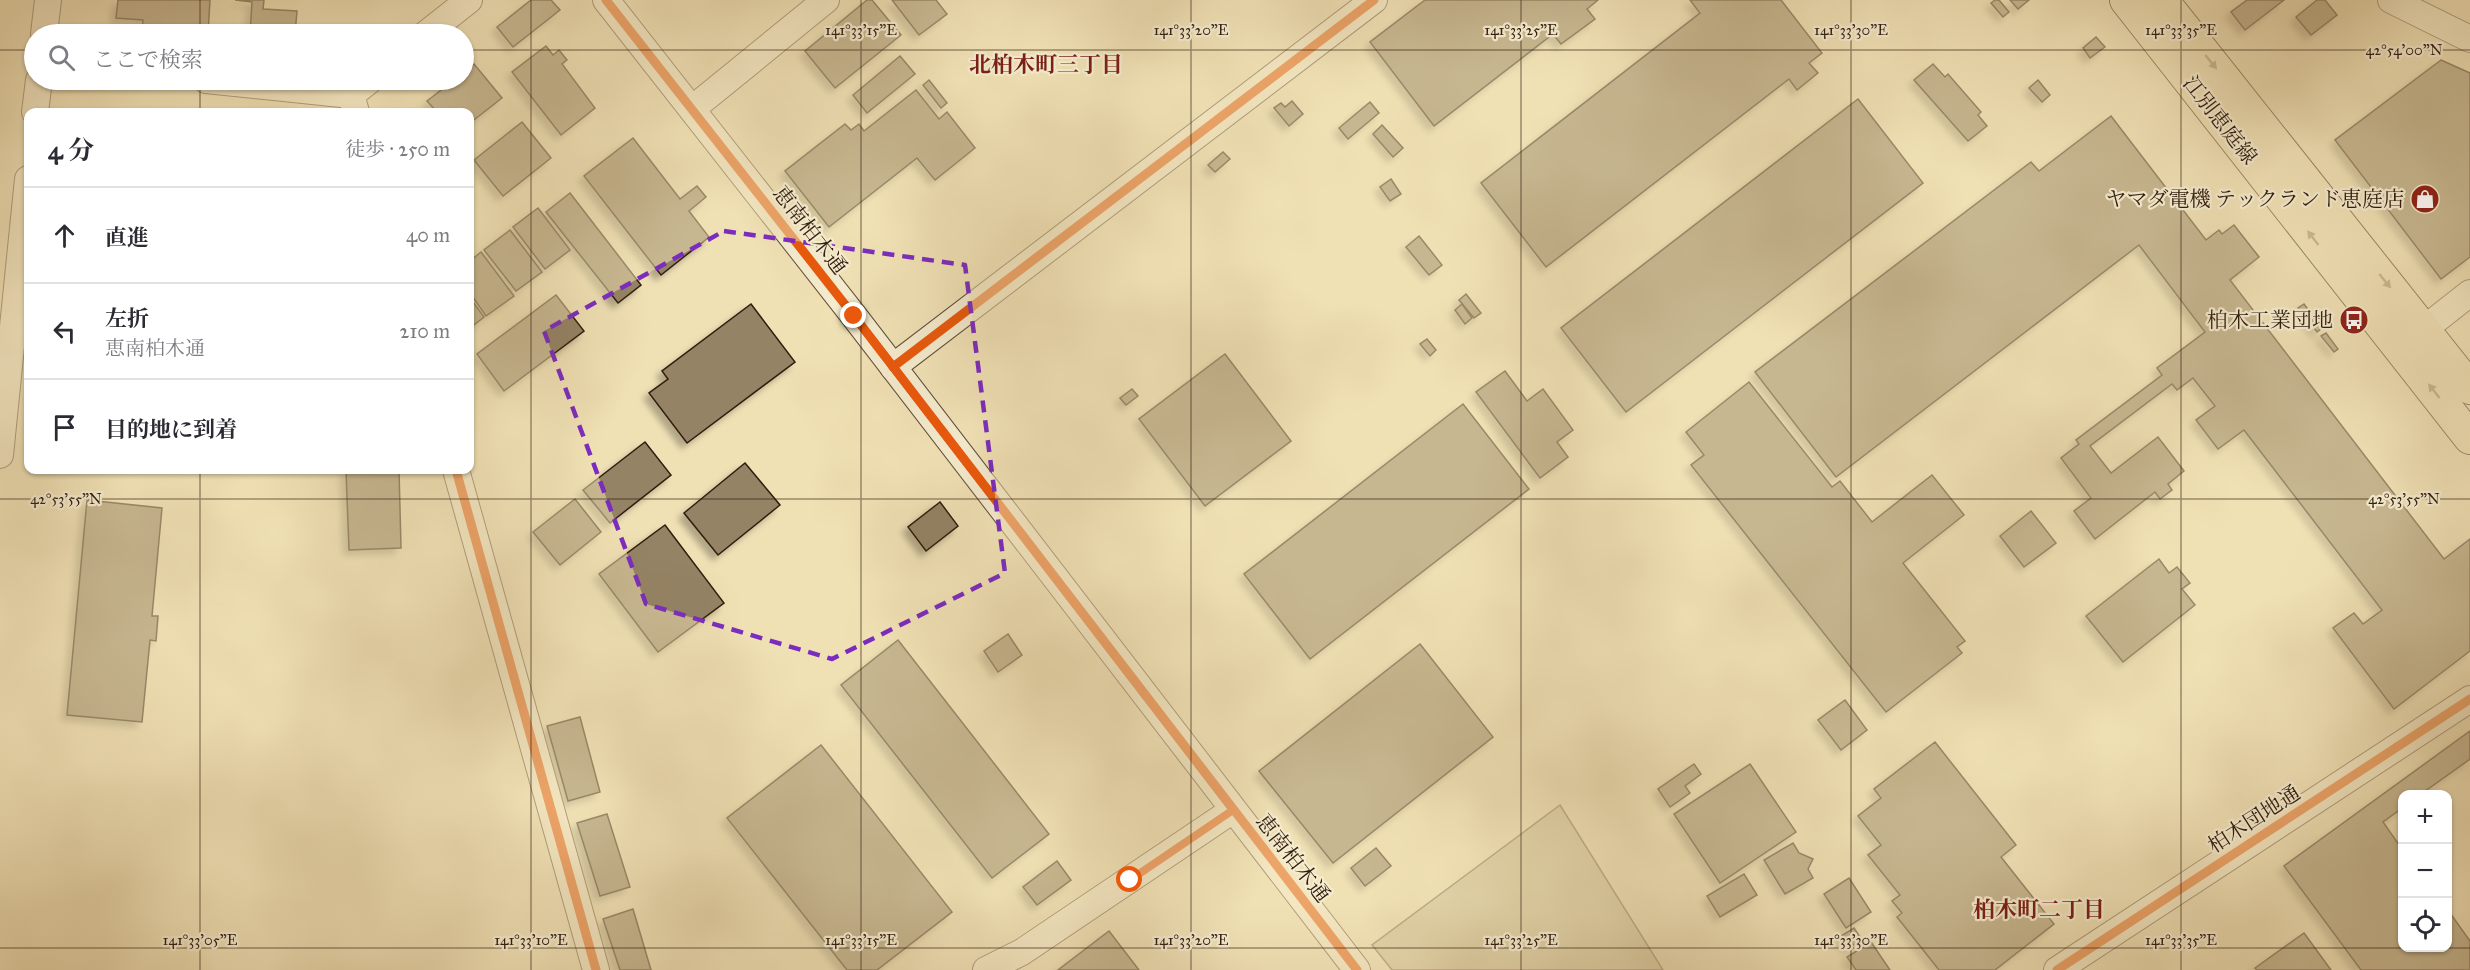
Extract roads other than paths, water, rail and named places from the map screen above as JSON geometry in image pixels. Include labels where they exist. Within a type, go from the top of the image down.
[{"type":"main road","name":"江別恵庭線","points":[[2126,0],[2412,338],[2470,388]]},
{"type":"main road","name":"江別恵庭線","points":[[2162,0],[2412,338],[2470,438]]},
{"type":"street","points":[[45,24],[48,0]]},
{"type":"street","points":[[439,24],[469,0]]},
{"type":"street","name":"恵南柏木通","points":[[606,0],[893,367],[1357,970]]},
{"type":"street","points":[[692,109],[826,0]]},
{"type":"street","points":[[893,367],[1374,0]]},
{"type":"street","points":[[2398,2],[2470,39]]},
{"type":"street","points":[[36,108],[38,90]]},
{"type":"street","points":[[302,90],[359,96]]},
{"type":"street","points":[[0,455],[24,218]]},
{"type":"street","points":[[2412,338],[2470,293]]},
{"type":"street","points":[[457,474],[596,970]]},
{"type":"street","name":"柏木団地通","points":[[2058,970],[2470,699]]},
{"type":"street","points":[[986,970],[1022,952],[1233,810]]},
{"type":"place","name":"ヤマダ電機 テックランド恵庭店","points":[[2425,199]]},
{"type":"place","name":"柏木工業団地","points":[[2354,320]]},
{"type":"district","name":"北柏木町三丁目","points":[[1046,64]]},
{"type":"district","name":"柏木町二丁目","points":[[2039,909]]}]
